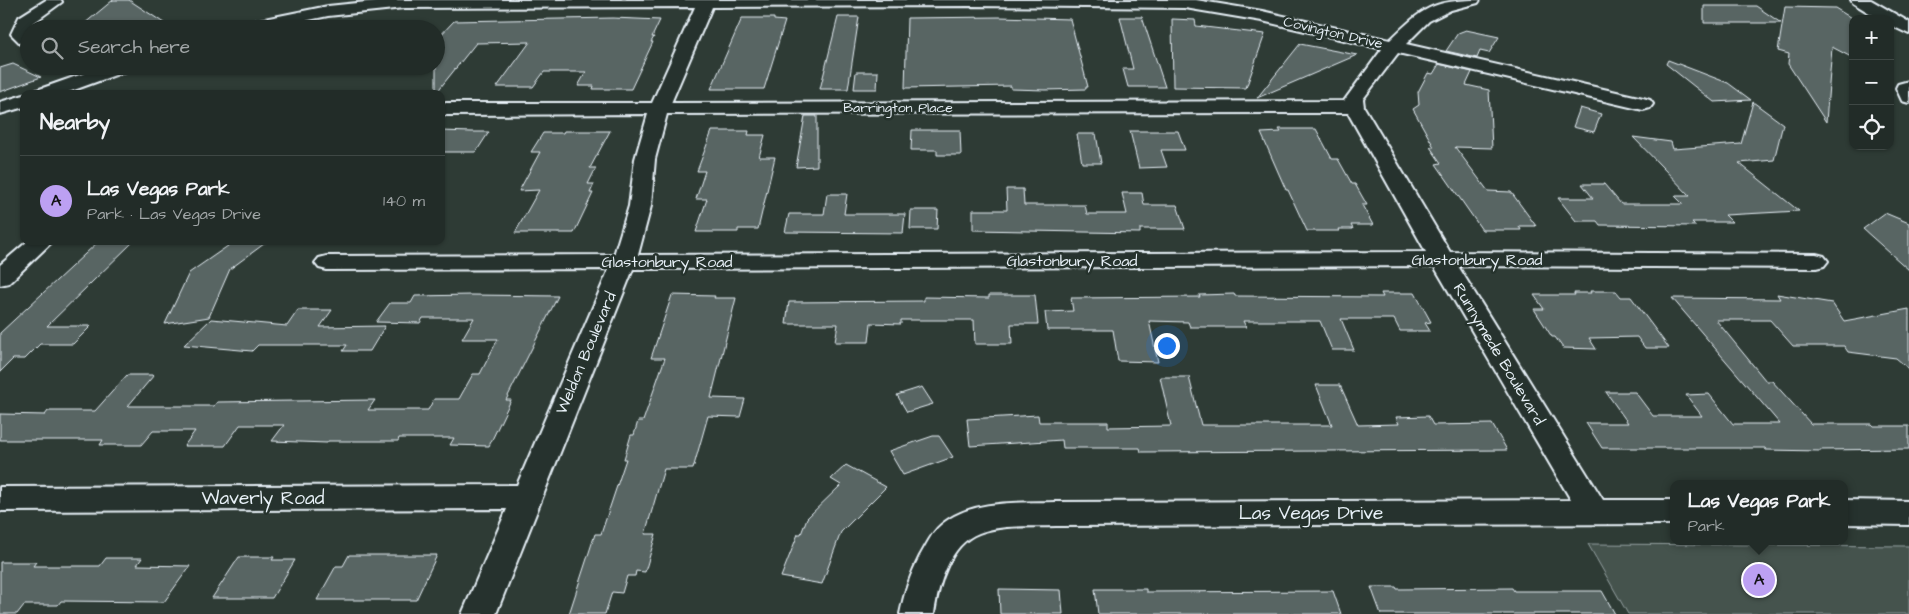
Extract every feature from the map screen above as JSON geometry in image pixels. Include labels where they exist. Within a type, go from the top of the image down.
[{"type":"street","points":[[1354,107],[1354,99],[1393,48],[1423,17],[1445,7],[1472,0]]},
{"type":"street","points":[[1859,0],[1909,30]]},
{"type":"street","name":"Covington Drive","points":[[265,20],[288,12],[404,4],[972,1],[1150,2],[1185,4],[1217,7],[1262,16],[1393,48],[1643,104]]},
{"type":"street","points":[[27,20],[54,2]]},
{"type":"street","name":"Weldon Boulevard","points":[[479,614],[624,262],[640,206],[645,159],[659,109],[705,3]]},
{"type":"street","points":[[56,90],[99,75]]},
{"type":"street","points":[[1909,87],[1905,88],[1909,98]]},
{"type":"street","points":[[0,108],[20,102]]},
{"type":"street","name":"Barrington Place","points":[[445,109],[1354,107]]},
{"type":"street","name":"Runnymede Boulevard","points":[[1354,107],[1442,259],[1594,512]]},
{"type":"street","points":[[0,278],[37,245]]},
{"type":"street","name":"Glastonbury Road","points":[[328,263],[1442,259],[1816,261]]},
{"type":"street","name":"Waverly Road","points":[[0,499],[526,497]]},
{"type":"street","name":"Las Vegas Drive","points":[[917,614],[920,594],[934,560],[952,534],[968,525],[996,517],[1056,514],[1670,512]]},
{"type":"street","points":[[1848,512],[1909,513]]},
{"type":"shaded area","points":[[1588,544],[1909,546],[1909,614],[1628,614]]},
{"type":"building","points":[[113,0],[129,0],[159,20],[89,20]]},
{"type":"building","points":[[1704,6],[1756,6],[1781,23],[1704,23]]},
{"type":"building","points":[[1785,7],[1835,8],[1849,17],[1849,56],[1832,47],[1826,122],[1788,64],[1789,54],[1778,51]]},
{"type":"building","points":[[838,17],[859,17],[848,89],[820,89]]},
{"type":"building","points":[[999,17],[1070,19],[1088,87],[1086,89],[1045,90],[1011,89],[1011,86],[905,88],[907,18]]},
{"type":"building","points":[[1120,17],[1142,17],[1165,87],[1128,87],[1123,69],[1133,69]]},
{"type":"building","points":[[613,18],[660,20],[652,37],[654,37],[651,42],[653,42],[631,89],[593,89],[594,86],[578,86],[586,72],[544,72],[533,87],[497,87],[530,42],[476,43],[438,90],[436,90],[436,75],[445,75],[445,30],[454,21]]},
{"type":"building","points":[[742,18],[774,18],[774,20],[785,21],[764,89],[711,89]]},
{"type":"building","points":[[1172,19],[1195,20],[1196,26],[1265,34],[1246,88],[1173,87]]},
{"type":"building","points":[[1466,30],[1499,37],[1489,53],[1480,51],[1477,58],[1446,51],[1458,33]]},
{"type":"building","points":[[1300,44],[1357,55],[1257,98]]},
{"type":"building","points":[[1668,60],[1728,83],[1751,100],[1714,102],[1666,64]]},
{"type":"building","points":[[13,64],[20,67],[20,75],[37,75],[41,77],[0,92],[0,68]]},
{"type":"building","points":[[1439,64],[1472,72],[1466,85],[1489,90],[1492,148],[1455,147],[1488,191],[1511,192],[1536,226],[1519,226],[1521,230],[1482,230],[1436,164],[1441,163],[1430,147],[1434,147],[1413,109],[1419,105],[1418,92],[1428,73],[1433,74]]},
{"type":"building","points":[[856,72],[878,72],[877,89],[854,89]]},
{"type":"building","points":[[1753,102],[1783,124],[1774,160],[1739,163],[1799,211],[1725,215],[1732,222],[1692,222],[1696,226],[1600,225],[1597,221],[1576,221],[1558,198],[1593,198],[1582,184],[1604,184],[1621,204],[1683,204],[1675,196],[1690,196],[1633,137],[1671,142],[1673,149],[1741,144]]},
{"type":"building","points":[[1580,108],[1601,114],[1594,132],[1573,127]]},
{"type":"building","points":[[805,116],[817,116],[817,166],[796,167]]},
{"type":"building","points":[[1279,129],[1316,129],[1332,159],[1338,159],[1352,184],[1355,184],[1367,205],[1362,205],[1373,225],[1351,225],[1353,229],[1338,229],[1339,231],[1307,231],[1288,190],[1286,190],[1261,133],[1281,132]]},
{"type":"building","points":[[912,130],[960,130],[961,155],[937,155],[937,150],[911,150]]},
{"type":"building","points":[[445,131],[489,132],[476,152],[445,152]]},
{"type":"building","points":[[564,131],[610,131],[590,168],[596,168],[588,184],[594,184],[590,193],[593,193],[574,233],[515,233],[539,190],[519,191],[540,152],[531,152],[543,133],[563,133]]},
{"type":"building","points":[[712,131],[749,131],[748,135],[765,135],[759,157],[775,157],[758,229],[738,229],[738,232],[696,232],[707,199],[696,199],[705,171],[697,171]]},
{"type":"building","points":[[1130,131],[1178,131],[1185,150],[1161,150],[1167,167],[1139,168]]},
{"type":"building","points":[[1077,134],[1096,134],[1101,163],[1082,163]]},
{"type":"building","points":[[1006,189],[1023,189],[1024,205],[1085,205],[1087,214],[1127,214],[1122,193],[1142,193],[1144,205],[1177,205],[1185,229],[1140,229],[1140,233],[973,230],[973,210],[1007,210]]},
{"type":"building","points":[[827,194],[847,194],[844,214],[905,214],[903,233],[785,232],[789,214],[824,214]]},
{"type":"building","points":[[911,210],[938,210],[937,229],[910,229]]},
{"type":"building","points":[[1885,213],[1909,223],[1909,270],[1863,229]]},
{"type":"building","points":[[95,245],[130,245],[47,326],[91,326],[73,344],[40,344],[25,359],[13,359],[0,372],[0,333]]},
{"type":"building","points":[[229,245],[263,245],[230,269],[209,317],[165,324],[189,273]]},
{"type":"building","points":[[1590,291],[1616,291],[1621,297],[1631,297],[1669,348],[1645,348],[1637,337],[1589,338],[1596,349],[1563,348],[1555,337],[1552,337],[1534,309],[1544,309],[1534,295],[1575,295],[1574,293],[1591,293]]},
{"type":"building","points":[[1381,293],[1415,293],[1431,322],[1425,323],[1430,331],[1400,331],[1394,319],[1341,319],[1354,350],[1332,350],[1320,321],[1243,321],[1246,327],[1190,327],[1188,322],[1149,321],[1158,362],[1118,361],[1113,330],[1047,330],[1045,312],[1073,311],[1071,298],[1200,297],[1199,295],[1234,294],[1235,296],[1383,297]]},
{"type":"building","points":[[1777,294],[1832,303],[1844,321],[1909,309],[1909,369],[1896,358],[1848,352],[1844,346],[1793,346],[1770,320],[1716,320],[1766,381],[1772,381],[1811,424],[1909,426],[1909,449],[1821,451],[1766,450],[1765,448],[1602,448],[1586,423],[1628,423],[1606,392],[1635,392],[1653,416],[1702,416],[1686,395],[1709,394],[1733,424],[1780,424],[1672,298],[1780,299]]},
{"type":"building","points":[[672,295],[736,298],[711,398],[745,399],[740,417],[708,416],[693,469],[664,469],[645,534],[656,534],[645,572],[636,571],[635,576],[627,576],[622,593],[612,592],[605,614],[569,614],[595,534],[601,534],[626,459],[624,459],[631,435],[634,435],[638,421],[643,421],[665,358],[651,358]]},
{"type":"building","points":[[989,295],[1035,295],[1038,324],[1011,324],[1012,344],[975,344],[974,320],[901,320],[901,324],[871,323],[869,342],[835,342],[838,324],[786,324],[789,302],[924,301],[924,297],[989,298]]},
{"type":"building","points":[[415,296],[558,296],[506,400],[511,400],[489,446],[450,445],[454,438],[399,438],[398,441],[328,441],[327,443],[272,441],[284,425],[240,425],[225,446],[184,446],[195,431],[153,431],[141,445],[100,445],[103,440],[0,440],[0,414],[45,415],[48,411],[95,411],[127,375],[154,375],[128,406],[214,406],[217,402],[375,400],[368,410],[428,410],[434,399],[459,399],[473,374],[480,374],[498,339],[462,339],[474,318],[423,318],[420,323],[376,322],[390,303],[411,303]]},
{"type":"building","points":[[298,310],[332,310],[320,327],[385,326],[370,351],[343,351],[347,345],[258,345],[252,351],[184,345],[211,319],[287,326]]},
{"type":"building","points":[[1160,377],[1189,377],[1201,425],[1332,425],[1316,385],[1340,385],[1358,425],[1399,424],[1396,417],[1428,416],[1433,425],[1492,424],[1507,450],[1141,452],[1140,448],[1063,448],[1062,440],[970,446],[967,419],[1038,415],[1039,422],[1108,422],[1108,427],[1171,426]]},
{"type":"building","points":[[922,387],[933,404],[907,412],[897,395]]},
{"type":"building","points":[[933,436],[939,436],[953,457],[903,475],[889,451]]},
{"type":"building","points":[[846,465],[886,487],[841,532],[822,584],[781,577],[798,534],[801,534],[807,518],[841,485],[831,479]]},
{"type":"building","points":[[349,555],[437,555],[416,600],[317,600],[336,566],[343,566]]},
{"type":"building","points":[[239,557],[274,557],[272,560],[295,560],[272,598],[212,598]]},
{"type":"building","points":[[106,558],[142,558],[137,565],[190,566],[164,602],[61,601],[58,605],[24,605],[17,614],[0,614],[0,562],[36,562],[33,566],[100,566]]},
{"type":"building","points":[[1371,587],[1396,587],[1397,589],[1512,588],[1514,591],[1602,591],[1615,614],[1381,614]]},
{"type":"building","points":[[999,589],[1061,590],[1063,614],[1000,614]]},
{"type":"building","points":[[1095,589],[1146,589],[1146,592],[1333,591],[1341,614],[1098,614]]},
{"type":"place","name":"Las Vegas Park","points":[[1759,580]]}]
